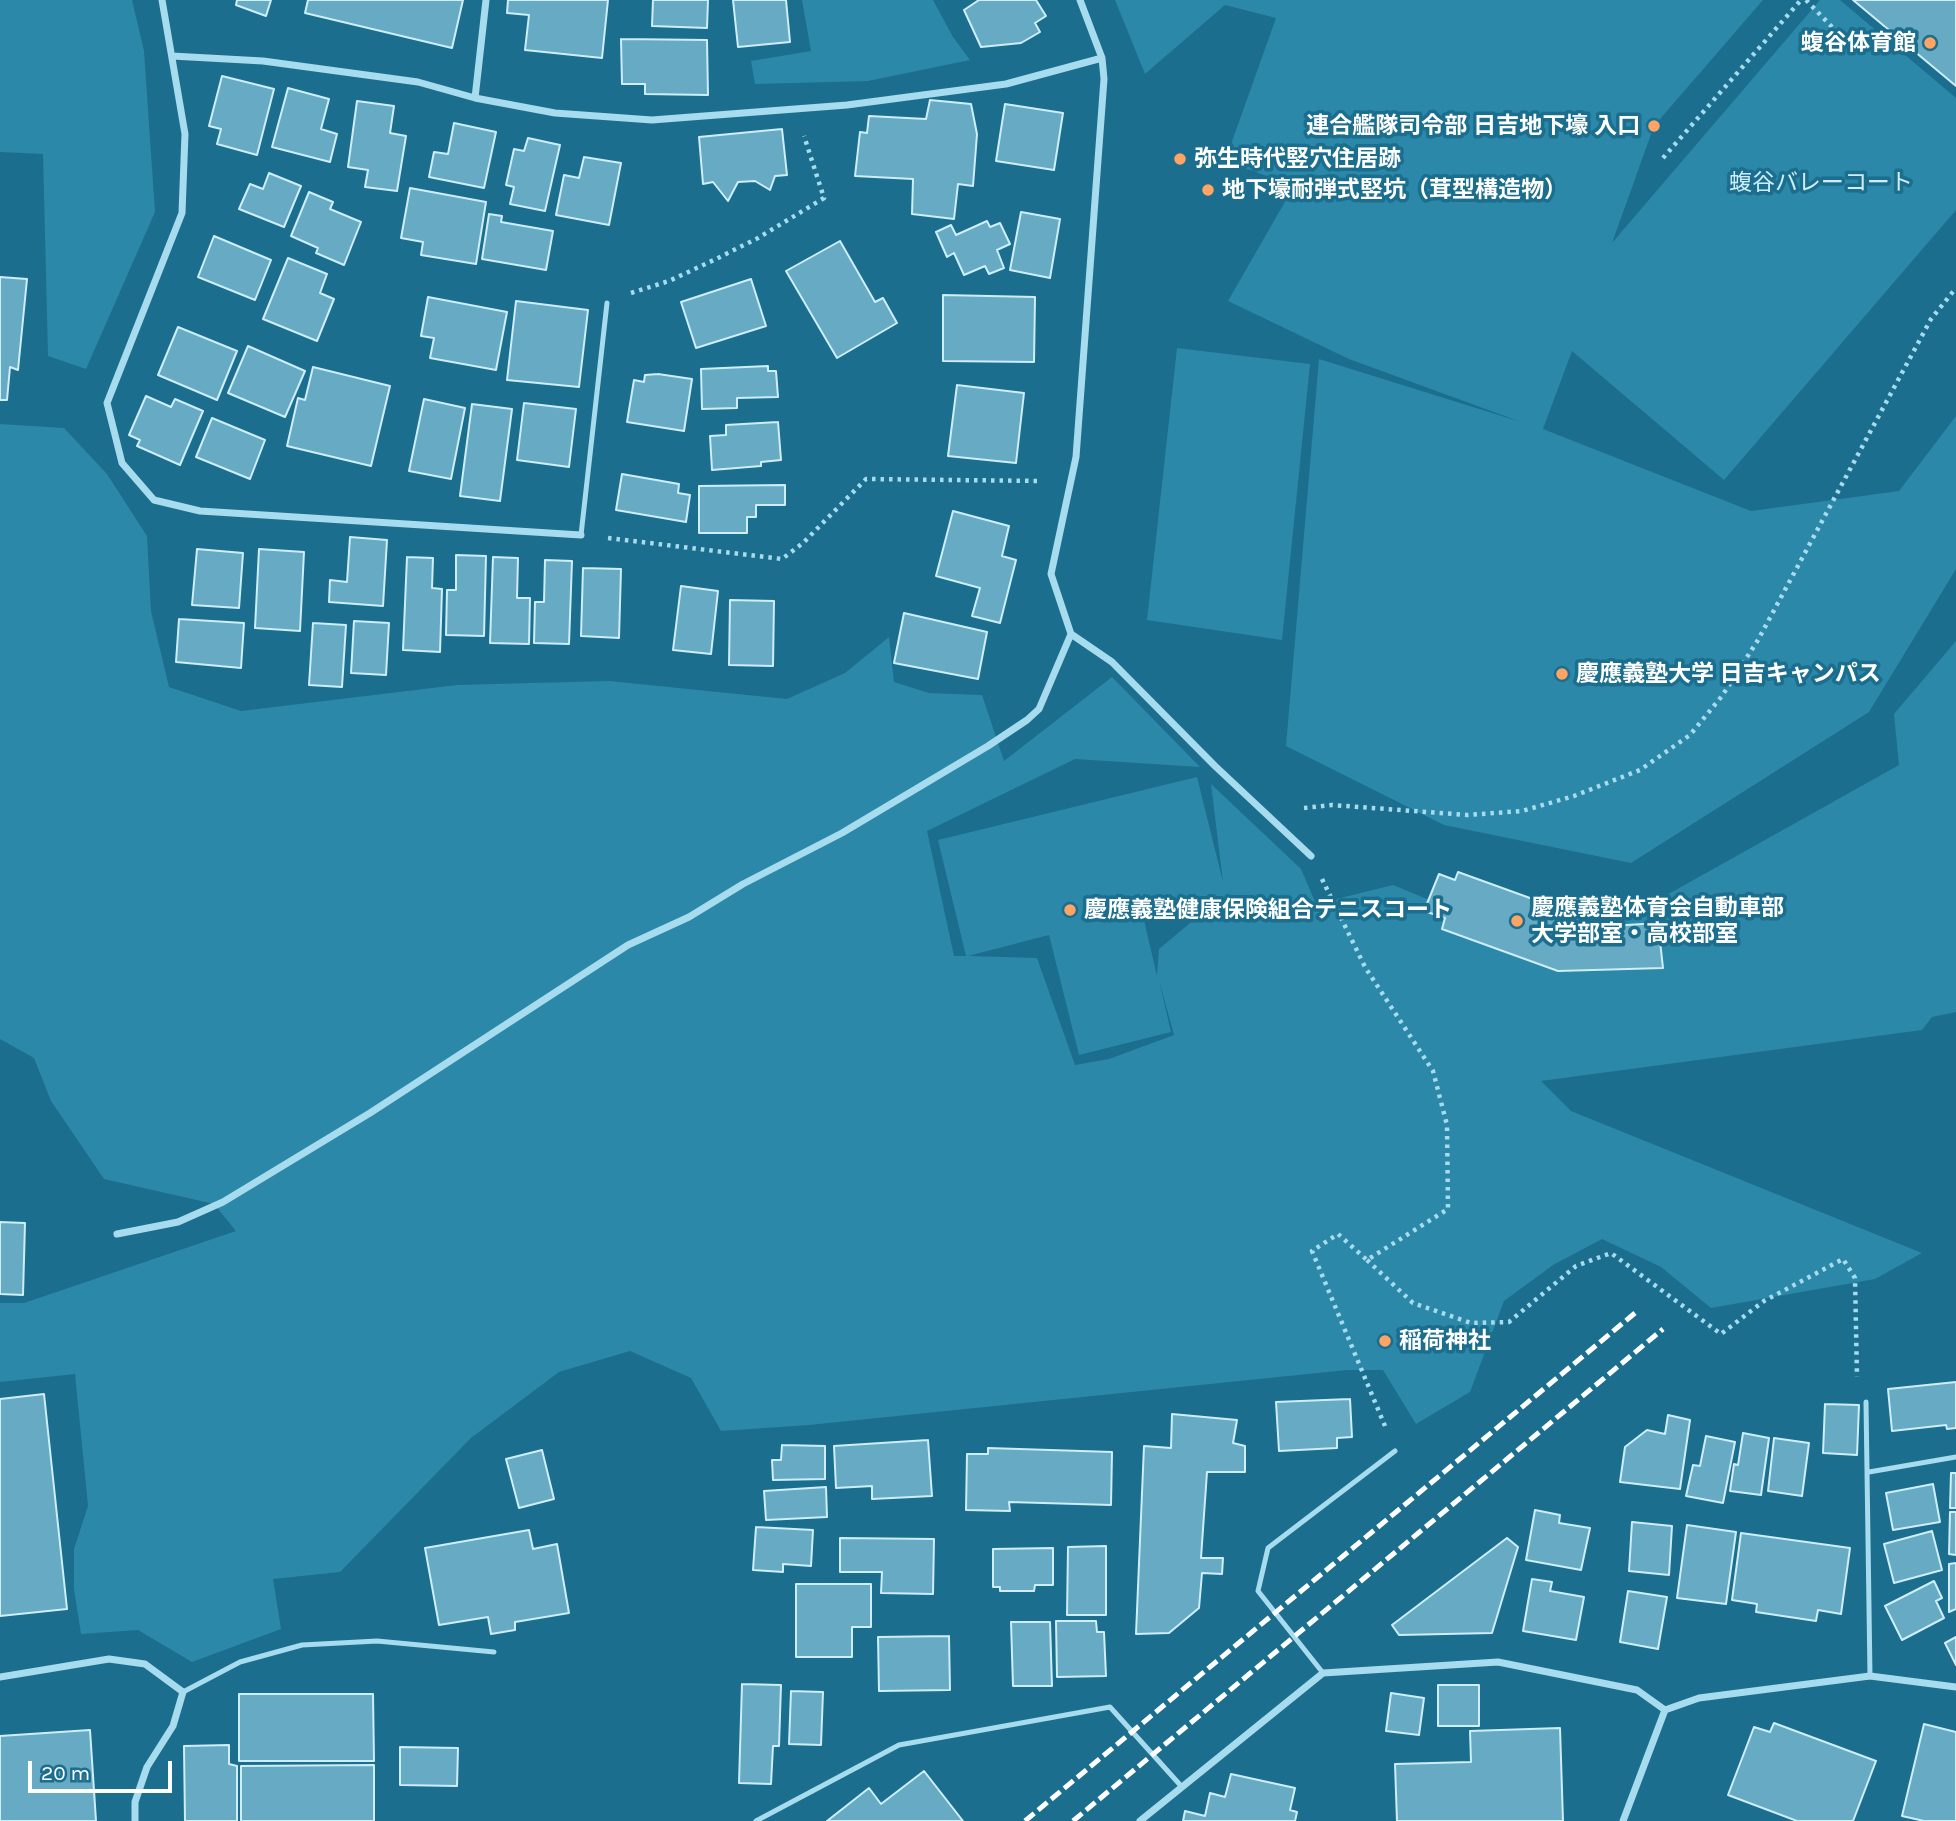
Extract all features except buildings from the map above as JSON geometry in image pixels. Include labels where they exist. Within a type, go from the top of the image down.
[{"type":"street","points":[[162,0],[185,134],[182,214],[107,403],[122,463],[154,500],[200,511],[582,535]]},
{"type":"street","points":[[475,98],[486,0]]},
{"type":"street","points":[[1080,0],[1102,58],[1104,79],[1088,314],[1070,488],[1051,574],[1071,634],[1112,662],[1215,766],[1311,856]]},
{"type":"street","points":[[172,56],[262,61],[418,82],[475,98],[555,113],[652,120],[795,108],[1006,84],[1102,58]]},
{"type":"street","points":[[117,1234],[178,1222],[223,1202],[370,1113],[628,945],[690,917],[743,884],[792,861],[988,746],[1027,720],[1038,709],[1071,634]]},
{"type":"street","points":[[0,1677],[109,1659],[145,1664],[183,1692],[173,1726],[148,1767],[135,1802],[135,1821]]},
{"type":"street","points":[[1140,1821],[1323,1673],[1498,1662],[1637,1690],[1665,1710]]},
{"type":"street","points":[[1623,1821],[1665,1710],[1699,1698],[1870,1676],[1956,1687]]},
{"type":"lane","points":[[582,535],[607,303]]},
{"type":"lane","points":[[1866,1402],[1870,1676]]},
{"type":"lane","points":[[1323,1673],[1258,1591],[1268,1548],[1395,1451]]},
{"type":"lane","points":[[1869,1472],[1956,1457]]},
{"type":"lane","points":[[183,1692],[240,1662],[302,1644],[377,1641],[494,1651]]},
{"type":"lane","points":[[756,1821],[899,1745],[1110,1707],[1182,1787]]},
{"type":"path","points":[[1663,158],[1801,0]]},
{"type":"path","points":[[1806,0],[1833,28]]},
{"type":"path","points":[[607,303],[653,284],[669,281],[727,253],[824,198],[795,108]]},
{"type":"path","points":[[1267,812],[1332,805],[1467,815],[1522,811],[1574,796],[1640,770],[1690,735],[1722,696],[1758,640],[1931,319],[1956,288]]},
{"type":"path","points":[[582,535],[782,559],[803,543],[866,479],[1035,479],[1070,488]]},
{"type":"path","points":[[1311,856],[1365,967],[1433,1071],[1447,1125],[1448,1209],[1367,1260]]},
{"type":"path","points":[[1395,1451],[1330,1286],[1312,1251],[1338,1234],[1413,1303],[1471,1323],[1509,1322],[1576,1266],[1611,1253],[1721,1334],[1764,1301],[1843,1259],[1855,1278],[1858,1334],[1856,1389],[1866,1402]]},
{"type":"green space","points":[[0,0],[132,0],[144,51],[155,212],[86,369],[48,356],[43,154],[0,152]]},
{"type":"green space","points":[[802,0],[933,0],[953,37],[970,60],[868,81],[755,84],[751,61],[811,51]]},
{"type":"green space","name":"蝮谷バレーコート","points":[[1115,0],[1763,0],[1654,126],[1612,243],[1820,0],[1840,0],[1956,98],[1956,210],[1724,480],[1572,351],[1543,429],[1751,511],[1899,491],[1956,416],[1956,569],[1869,712],[1631,863],[1444,825],[1286,746],[1319,359],[1521,422],[1349,359],[1228,301],[1294,186],[1225,161],[1276,18],[1225,5],[1145,74]]},
{"type":"green space","points":[[1177,348],[1310,364],[1282,640],[1147,620]]},
{"type":"green space","points":[[0,424],[64,428],[107,474],[147,536],[151,611],[169,687],[241,711],[457,685],[609,681],[787,699],[845,673],[889,637],[894,682],[929,693],[982,695],[1004,761],[1112,677],[1200,767],[1075,759],[927,831],[954,956],[966,956],[938,840],[1197,777],[1223,882],[1211,784],[1301,869],[1316,904],[1393,885],[1517,936],[1622,920],[1899,765],[1894,714],[1956,641],[1956,1012],[1932,1017],[1922,1030],[1541,1081],[1571,1111],[1922,1253],[1875,1279],[1711,1308],[1661,1267],[1602,1239],[1553,1265],[1504,1301],[1470,1392],[1416,1424],[1383,1370],[1347,1370],[809,1425],[721,1431],[691,1378],[630,1351],[559,1372],[471,1438],[340,1572],[273,1579],[281,1629],[192,1662],[138,1630],[81,1634],[74,1589],[74,1549],[88,1506],[75,1374],[0,1382],[0,1303],[24,1303],[236,1231],[214,1204],[104,1179],[51,1101],[34,1058],[0,1039]],"holes":[[[1226,900],[1227,903],[1196,918],[1159,949],[1157,976],[1144,920]],[[1049,935],[1079,1055],[1171,1032],[1159,980],[1174,1035],[1109,1059],[1075,1065],[1037,958],[968,956]]]},
{"type":"railway","points":[[1025,1821],[1635,1313]]},
{"type":"railway","points":[[1073,1821],[1663,1329]]},
{"type":"place","name":"蝮谷体育館","points":[[1930,43]]},
{"type":"place","name":"連合艦隊司令部 日吉地下壕 入口","points":[[1654,126]]},
{"type":"place","name":"弥生時代竪穴住居跡","points":[[1180,159]]},
{"type":"place","name":"地下壕耐弾式竪坑（茸型構造物）","points":[[1208,190]]},
{"type":"place","name":"慶應義塾大学 日吉キャンパス","points":[[1562,674]]},
{"type":"place","name":"慶應義塾健康保険組合テニスコート","points":[[1070,910]]},
{"type":"place","name":"慶應義塾体育会自動車部 大学部室・高校部室","points":[[1517,921]]},
{"type":"place","name":"稲荷神社","points":[[1385,1341]]}]
